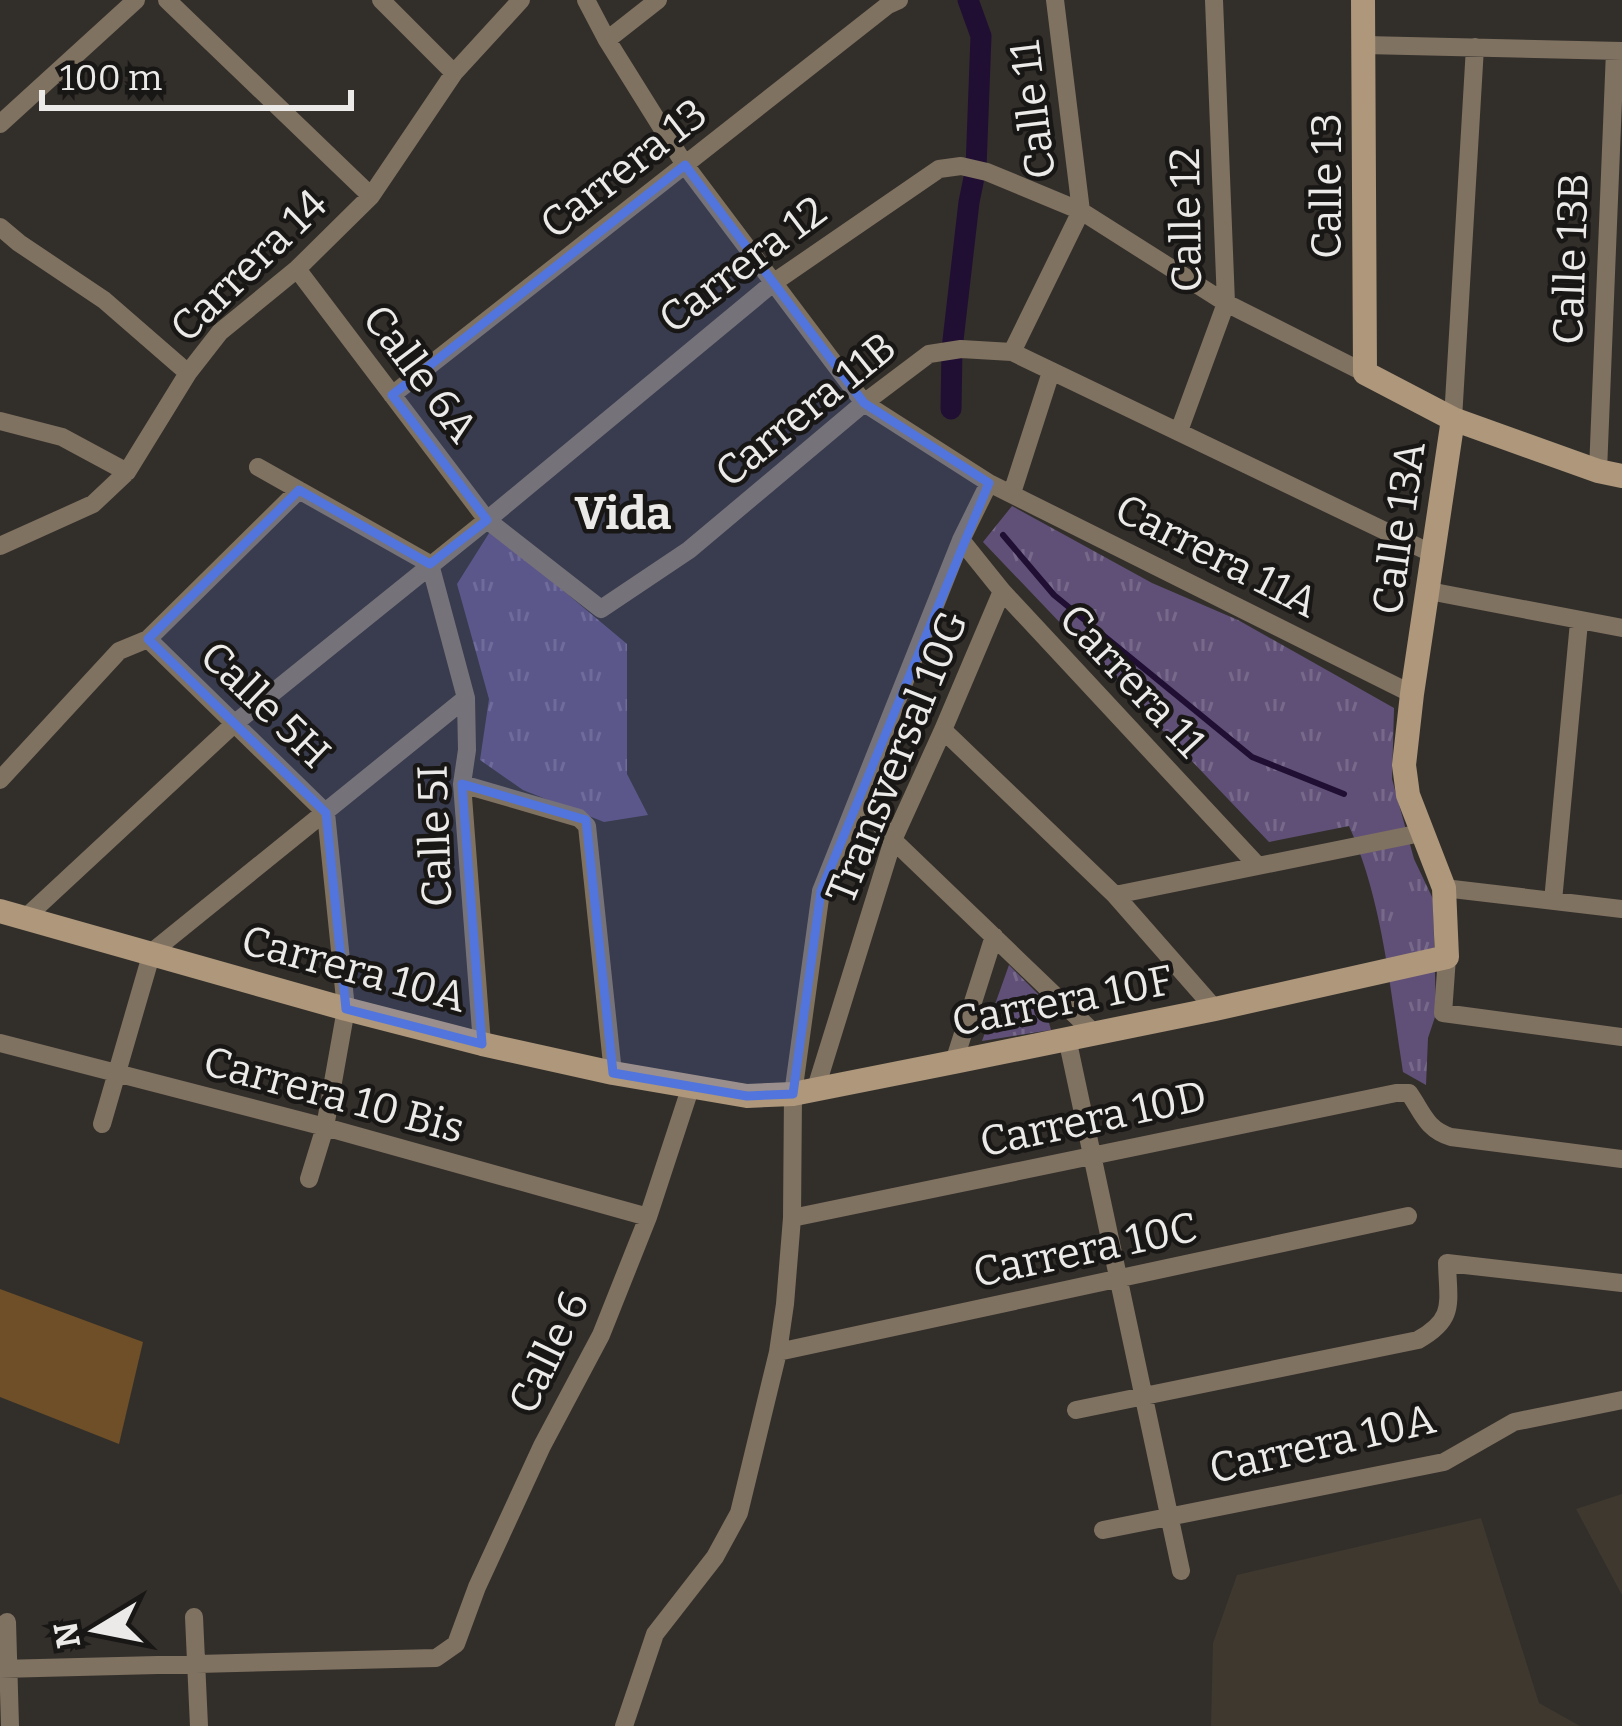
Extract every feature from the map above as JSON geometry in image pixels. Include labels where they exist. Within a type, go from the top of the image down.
[{"type":"street","points":[[0,124],[136,0]]},
{"type":"street","points":[[166,0],[371,196]]},
{"type":"street","points":[[381,0],[454,73]]},
{"type":"street","name":"Carrera 14","points":[[0,546],[93,504],[127,472],[188,373],[220,332],[298,268],[371,196],[454,73],[520,0]]},
{"type":"street","points":[[586,0],[685,165],[864,403]]},
{"type":"street","points":[[607,40],[658,0]]},
{"type":"street","name":"Carrera 13","points":[[392,395],[899,0]]},
{"type":"street","name":"Calle 11","points":[[1055,0],[1081,211]]},
{"type":"street","name":"Calle 12","points":[[1179,431],[1226,303],[1214,0]]},
{"type":"street","name":"Calle 13","points":[[1363,0],[1365,373]]},
{"type":"street","points":[[1365,45],[1618,51]]},
{"type":"street","name":"Calle 13A","points":[[1475,47],[1453,419],[1412,694],[1404,765],[1408,795],[1444,888],[1443,1012],[1622,1037]]},
{"type":"street","name":"Calle 13B","points":[[1610,474],[1618,51]]},
{"type":"street","name":"Carrera 12","points":[[12,915],[234,724],[773,283],[939,169],[961,166],[988,172],[1081,211],[1226,303],[1453,419],[1610,474]]},
{"type":"street","points":[[1012,352],[1081,211]]},
{"type":"street","points":[[0,226],[104,300],[188,373]]},
{"type":"street","name":"Calle 6A","points":[[298,268],[487,520]]},
{"type":"street","name":"Carrera 11B","points":[[487,520],[602,609],[689,550],[929,354],[961,349],[1012,352],[1435,555]]},
{"type":"street","points":[[1012,493],[1051,372]]},
{"type":"street","name":"Carrera 11A","points":[[864,403],[989,483],[1412,694]]},
{"type":"street","points":[[0,421],[62,437],[127,472]]},
{"type":"street","points":[[102,1124],[152,952],[466,698],[430,564],[258,467]]},
{"type":"street","points":[[624,1726],[655,1634],[715,1557],[739,1513],[785,1304],[821,891],[961,540],[989,483]]},
{"type":"street","points":[[0,780],[119,650],[148,639],[299,490]]},
{"type":"street","name":"Carrera 11","points":[[961,540],[1002,591],[1257,865]]},
{"type":"street","name":"Transversal 10G","points":[[804,1091],[892,840],[1002,591]]},
{"type":"street","points":[[1429,591],[1622,628]]},
{"type":"street","points":[[1553,901],[1579,622]]},
{"type":"street","name":"Calle 5H","points":[[148,639],[326,813],[346,1009],[325,1127],[309,1179]]},
{"type":"street","name":"Calle 5I","points":[[466,698],[462,784],[482,1044]]},
{"type":"street","points":[[944,730],[1115,895],[1215,1009]]},
{"type":"street","points":[[462,784],[579,818],[587,826],[613,1073]]},
{"type":"street","points":[[859,800],[892,840],[1094,1033]]},
{"type":"street","points":[[1115,895],[1420,833]]},
{"type":"street","points":[[1444,888],[1622,909]]},
{"type":"street","name":"Carrera 10A","points":[[12,915],[482,1044],[691,1086]]},
{"type":"street","points":[[953,1062],[994,936]]},
{"type":"street","name":"Carrera 10F","points":[[691,1086],[747,1096],[804,1091],[1447,957]]},
{"type":"street","points":[[1067,1038],[1181,1571]]},
{"type":"street","name":"Carrera 10 Bis","points":[[0,1043],[648,1217]]},
{"type":"street","name":"Calle 6","points":[[196,1664],[436,1658],[456,1644],[542,1445],[602,1335],[648,1217],[691,1086]]},
{"type":"street","name":"Carrera 10D","points":[[792,1218],[1396,1093],[1409,1093],[1423,1120],[1451,1137],[1622,1159]]},
{"type":"street","name":"Carrera 10C","points":[[778,1352],[1408,1216]]},
{"type":"street","points":[[1076,1410],[1418,1340],[1439,1328],[1449,1308],[1447,1263],[1622,1283]]},
{"type":"street","name":"Carrera 10A","points":[[1103,1531],[1444,1462],[1514,1422],[1622,1400]]},
{"type":"street","points":[[194,1616],[199,1726]]},
{"type":"street","points":[[7,1622],[3,1669],[10,1726]]},
{"type":"street","points":[[3,1669],[196,1664]]},
{"type":"highlighted area","points":[[685,165],[864,403],[989,483],[821,891],[793,1094],[747,1096],[613,1073],[586,820],[462,784],[482,1044],[346,1009],[326,813],[148,639],[299,490],[430,564],[487,520],[392,395]]},
{"type":"shaded area","points":[[1622,1494],[1622,1595],[1576,1509]]},
{"type":"shaded area","points":[[1481,1518],[1539,1703],[1580,1726],[1211,1726],[1213,1643],[1237,1575]]},
{"type":"green space","points":[[1012,506],[1152,583],[1238,620],[1394,708],[1392,779],[1414,859],[1433,899],[1436,1014],[1428,1038],[1426,1085],[1403,1072],[1378,915],[1349,826],[1269,842],[983,542]]},
{"type":"green space","points":[[491,530],[627,644],[627,774],[648,815],[604,822],[523,790],[480,760],[489,699],[457,584]]},
{"type":"green space","points":[[1009,965],[1042,998],[1051,1030],[982,1041]]},
{"type":"building","points":[[0,1289],[143,1342],[119,1444],[0,1397]]},
{"type":"waterway","points":[[951,409],[952,349],[976,168],[981,36],[968,0]]},
{"type":"waterway","points":[[1003,535],[1054,595],[1252,757],[1344,794]]},
{"type":"district","name":"Vida","points":[[623,513]]}]
